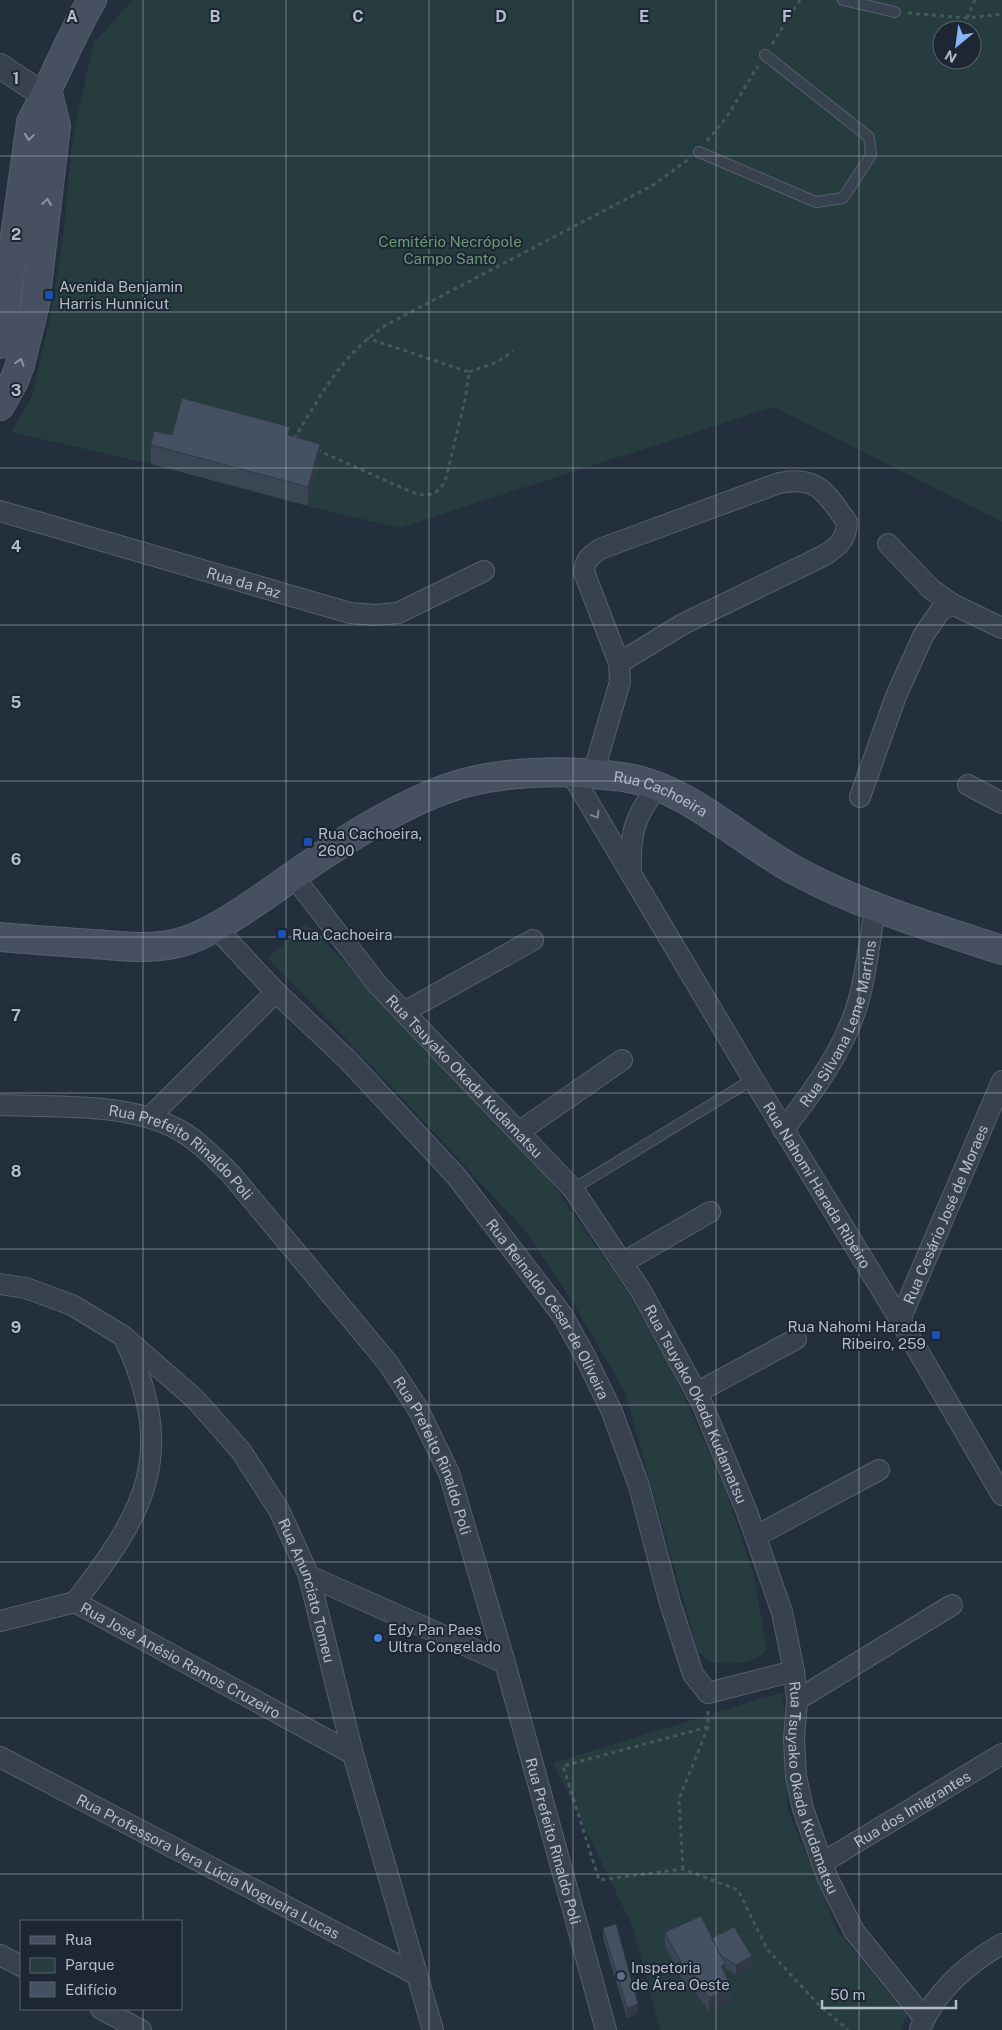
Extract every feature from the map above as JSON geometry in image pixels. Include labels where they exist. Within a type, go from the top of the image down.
[{"type":"main road","points":[[0,344],[3,307],[31,122],[48,93],[77,25],[92,0]]},
{"type":"main road","points":[[0,406],[14,381],[20,365],[35,304],[56,126],[48,93]]},
{"type":"main road","name":"Rua Cachoeira","points":[[0,937],[155,948],[185,941],[215,927],[406,806],[463,784],[512,774],[582,774],[626,777],[657,788],[696,806],[754,846],[798,872],[875,908],[1002,950]]},
{"type":"street","points":[[0,66],[33,88],[48,93]]},
{"type":"street","points":[[582,774],[620,682],[619,663],[584,572],[585,563],[590,556],[600,549],[780,483],[797,480],[811,482],[822,489],[848,522],[847,534],[842,543],[823,556],[683,624],[619,663]]},
{"type":"street","name":"Rua da Paz","points":[[0,511],[350,613],[375,615],[398,612],[484,570]]},
{"type":"street","points":[[888,544],[931,589],[952,604],[1002,628]]},
{"type":"street","points":[[860,797],[896,696],[923,636],[940,611],[952,604]]},
{"type":"street","name":"Rua Nahomi Harada Ribeiro","points":[[582,774],[631,875],[752,1079],[900,1320],[1001,1493]]},
{"type":"street","points":[[968,785],[1002,803]]},
{"type":"street","points":[[631,875],[632,830],[639,814],[657,788]]},
{"type":"street","name":"Rua Tsuyako Okada Kudamatsu","points":[[293,876],[378,985],[520,1131],[573,1189],[641,1291],[696,1393],[756,1536],[782,1612],[794,1672],[797,1700],[794,1740],[796,1776],[803,1809],[822,1863],[854,1931],[922,2024]]},
{"type":"street","name":"Rua Silvana Leme Martins","points":[[784,1130],[811,1094],[840,1045],[859,999],[875,908]]},
{"type":"street","name":"Rua Reinaldo César de Oliveira","points":[[215,927],[276,992],[348,1060],[457,1177],[563,1316],[612,1412],[639,1486],[670,1603],[693,1674],[708,1693]]},
{"type":"street","points":[[404,1012],[533,940]]},
{"type":"street","points":[[150,1117],[276,992]]},
{"type":"street","points":[[520,1131],[622,1060]]},
{"type":"street","name":"Rua Cesário José de Moraes","points":[[900,1320],[1002,1081]]},
{"type":"street","name":"Rua Prefeito Rinaldo Poli","points":[[0,1105],[117,1110],[150,1117],[179,1130],[204,1148],[230,1173],[388,1363],[413,1402],[449,1473],[505,1663],[606,2030]]},
{"type":"street","points":[[622,1264],[710,1212]]},
{"type":"street","name":"Rua Anunciato Tomeu","points":[[0,1284],[26,1288],[72,1305],[123,1336],[195,1398],[240,1451],[279,1510],[310,1576],[353,1754],[433,2030]]},
{"type":"street","points":[[75,1602],[116,1547],[140,1505],[150,1468],[152,1435],[145,1396],[138,1368],[123,1336]]},
{"type":"street","points":[[696,1393],[796,1339]]},
{"type":"street","points":[[756,1536],[879,1470]]},
{"type":"street","points":[[310,1576],[505,1663]]},
{"type":"street","name":"Rua José Anésio Ramos Cruzeiro","points":[[0,1621],[75,1602],[353,1754]]},
{"type":"street","points":[[797,1700],[952,1605]]},
{"type":"street","points":[[708,1693],[794,1672]]},
{"type":"street","name":"Rua dos Imigrantes","points":[[822,1863],[1002,1754]]},
{"type":"street","name":"Rua Professora Vera Lúcia Nogueira Lucas","points":[[0,1756],[417,1975]]},
{"type":"street","points":[[922,2024],[950,1983],[982,1955],[1002,1944]]},
{"type":"street","points":[[0,1955],[20,1965]]},
{"type":"street","points":[[103,2010],[133,2028]]},
{"type":"lane","points":[[843,0],[895,12]]},
{"type":"lane","points":[[699,152],[816,202],[843,198],[871,155],[869,136],[765,55]]},
{"type":"lane","points":[[573,1189],[752,1079]]},
{"type":"path","points":[[302,444],[294,439],[322,392],[347,357],[367,338],[395,320],[655,184],[699,152],[726,118],[800,0]]},
{"type":"path","points":[[968,18],[975,0]]},
{"type":"path","points":[[895,12],[968,18],[1002,14]]},
{"type":"path","points":[[367,338],[469,372],[497,362],[513,351]]},
{"type":"path","points":[[311,448],[414,493],[431,495],[438,492],[445,482],[465,400],[469,372]]},
{"type":"path","points":[[683,1869],[678,1799],[708,1727],[708,1693]]},
{"type":"path","points":[[708,1727],[562,1766],[599,1880],[683,1869],[738,1890],[767,1950],[818,2004],[848,2030]]},
{"type":"green space","name":"Cemitério Necrópole Campo Santo","points":[[133,0],[1002,0],[1002,522],[774,407],[399,528],[308,506],[320,463],[172,454],[155,450],[151,464],[11,432],[31,399],[50,318],[63,239],[73,135],[94,42]]},
{"type":"green space","points":[[306,923],[526,1146],[624,1287],[670,1365],[726,1490],[754,1576],[767,1650],[761,1655],[748,1661],[727,1664],[712,1663],[698,1652],[625,1392],[576,1308],[530,1236],[389,1084],[268,958]]},
{"type":"green space","points":[[783,1692],[788,1810],[838,1932],[907,2015],[901,2030],[660,2030],[633,1927],[553,1763]]},
{"type":"building","points":[[182,398],[290,427],[288,435],[320,444],[308,487],[151,445],[154,431],[172,435]]},
{"type":"building","points":[[701,1916],[725,1964],[721,1966],[731,1986],[709,1998],[693,1974],[687,1974],[665,1932]]},
{"type":"building","name":"Inspetoria de Área Oeste","points":[[616,1924],[638,2004],[627,2008],[603,1928]]},
{"type":"building","points":[[734,1927],[752,1956],[736,1965],[720,1955],[712,1938]]},
{"type":"place","name":"Avenida Benjamin Harris Hunnicut","points":[[49,295]]},
{"type":"place","name":"Rua Cachoeira, 2600","points":[[308,842]]},
{"type":"place","name":"Rua Cachoeira","points":[[282,934]]},
{"type":"place","name":"Rua Nahomi Harada Ribeiro, 259","points":[[936,1335]]},
{"type":"place","name":"Edy Pan Paes Ultra Congelado","points":[[378,1638]]},
{"type":"place","name":"Inspetoria de Área Oeste","points":[[621,1976]]}]
